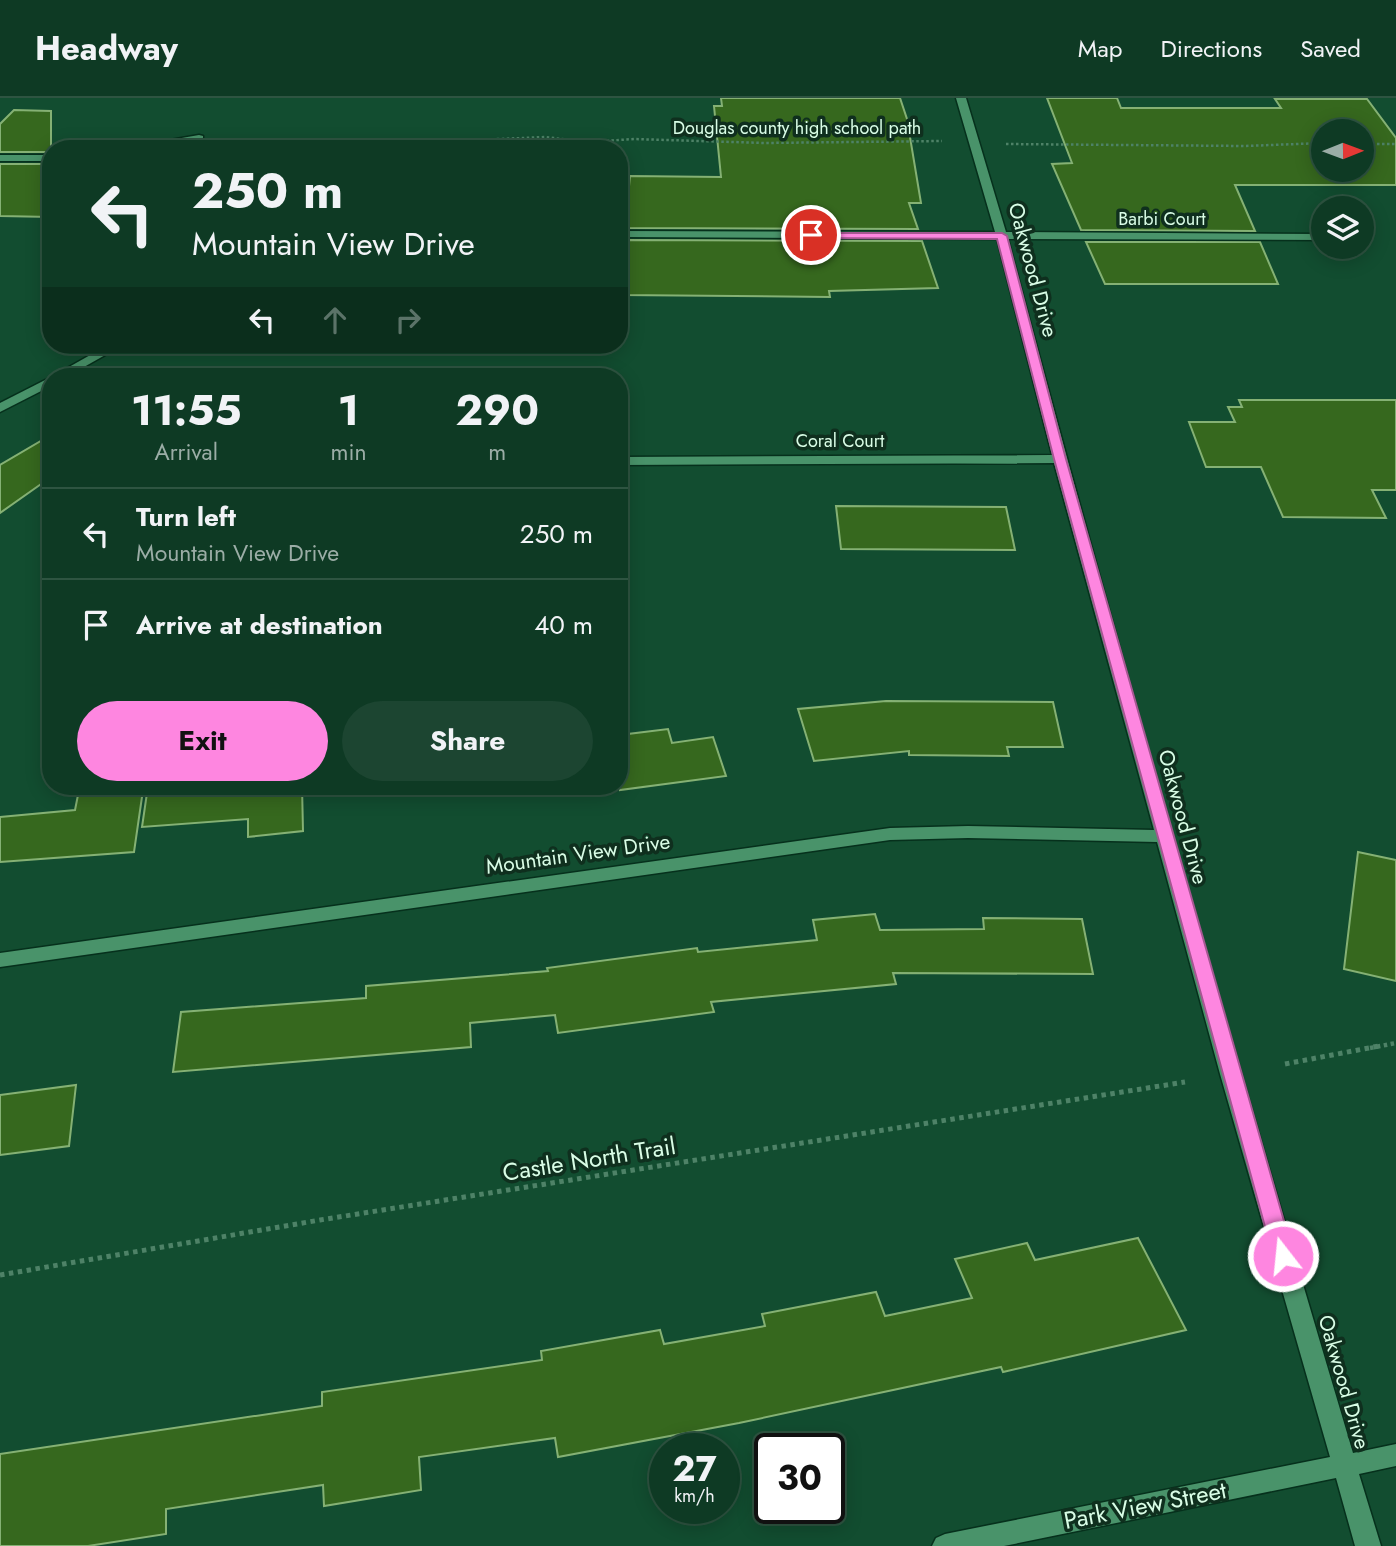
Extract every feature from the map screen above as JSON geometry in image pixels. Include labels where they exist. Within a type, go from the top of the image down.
[{"type":"street","name":"Oakwood Drive","points":[[961,98],[1002,236],[1060,459],[1230,1074],[1368,1546]]},
{"type":"street","points":[[185,140],[199,138]]},
{"type":"street","points":[[0,158],[42,158]]},
{"type":"street","points":[[628,234],[1002,236]]},
{"type":"street","name":"Barbi Court","points":[[1002,236],[1311,237]]},
{"type":"street","points":[[74,368],[100,354]]},
{"type":"street","points":[[0,408],[42,386]]},
{"type":"street","name":"Coral Court","points":[[628,461],[1060,459]]},
{"type":"street","name":"Mountain View Drive","points":[[0,960],[890,834],[968,832],[1164,836]]},
{"type":"street","name":"Park View Street","points":[[945,1546],[1396,1455]]},
{"type":"path","name":"Douglas county high school path","points":[[477,140],[545,137],[570,140]]},
{"type":"path","name":"Douglas county high school path","points":[[618,140],[765,143],[922,140],[1245,146],[1311,143]]},
{"type":"path","points":[[1374,144],[1396,144]]},
{"type":"path","points":[[1285,1064],[1396,1043]]},
{"type":"path","name":"Castle North Trail","points":[[0,1275],[334,1218],[1185,1082]]},
{"type":"building","points":[[721,98],[900,98],[907,119],[921,203],[909,203],[918,229],[628,228],[630,176],[721,177],[714,106],[722,106]]},
{"type":"building","points":[[1047,98],[1117,98],[1121,108],[1281,108],[1275,99],[1367,99],[1396,138],[1396,185],[1235,185],[1255,231],[1081,230],[1052,164],[1072,163]]},
{"type":"building","points":[[14,110],[51,111],[51,140],[42,140],[42,152],[0,152],[0,124]]},
{"type":"building","points":[[0,164],[42,164],[42,217],[0,216]]},
{"type":"building","points":[[628,240],[922,241],[938,288],[829,291],[830,297],[628,295]]},
{"type":"building","points":[[1086,242],[1260,242],[1278,284],[1105,284]]},
{"type":"building","points":[[1239,400],[1396,400],[1396,490],[1372,490],[1386,518],[1283,517],[1261,467],[1206,467],[1189,422],[1235,422],[1228,407],[1242,407]]},
{"type":"building","points":[[42,440],[42,483],[0,513],[0,465]]},
{"type":"building","points":[[836,506],[1006,507],[1015,550],[841,549]]},
{"type":"building","points":[[886,701],[1053,702],[1063,747],[1007,747],[1009,756],[909,755],[909,751],[814,761],[798,709]]},
{"type":"building","points":[[668,729],[672,743],[713,737],[726,776],[628,789],[628,734]]},
{"type":"building","points":[[78,795],[142,795],[134,852],[0,862],[0,817],[75,810]]},
{"type":"building","points":[[147,795],[302,795],[303,831],[248,837],[248,819],[142,827]]},
{"type":"building","points":[[1358,852],[1396,860],[1396,981],[1344,969]]},
{"type":"building","points":[[875,914],[880,930],[984,929],[983,918],[1082,919],[1093,974],[893,973],[896,984],[711,1002],[714,1012],[558,1033],[555,1015],[470,1023],[471,1047],[173,1072],[181,1012],[366,998],[366,986],[548,971],[547,968],[697,948],[698,952],[817,940],[813,920]]},
{"type":"building","points":[[76,1085],[69,1146],[0,1155],[0,1095]]},
{"type":"building","points":[[1138,1238],[1186,1330],[1003,1372],[1001,1367],[739,1423],[686,1433],[649,1433],[649,1440],[558,1457],[555,1438],[419,1457],[421,1490],[324,1506],[323,1485],[166,1509],[166,1534],[88,1546],[0,1546],[0,1454],[322,1406],[322,1392],[542,1360],[541,1351],[660,1330],[664,1344],[765,1326],[762,1314],[876,1292],[885,1316],[972,1298],[955,1259],[1027,1243],[1035,1260]]},
{"type":"route","points":[[811,235],[1002,236],[1060,459],[1283,1256]]}]
